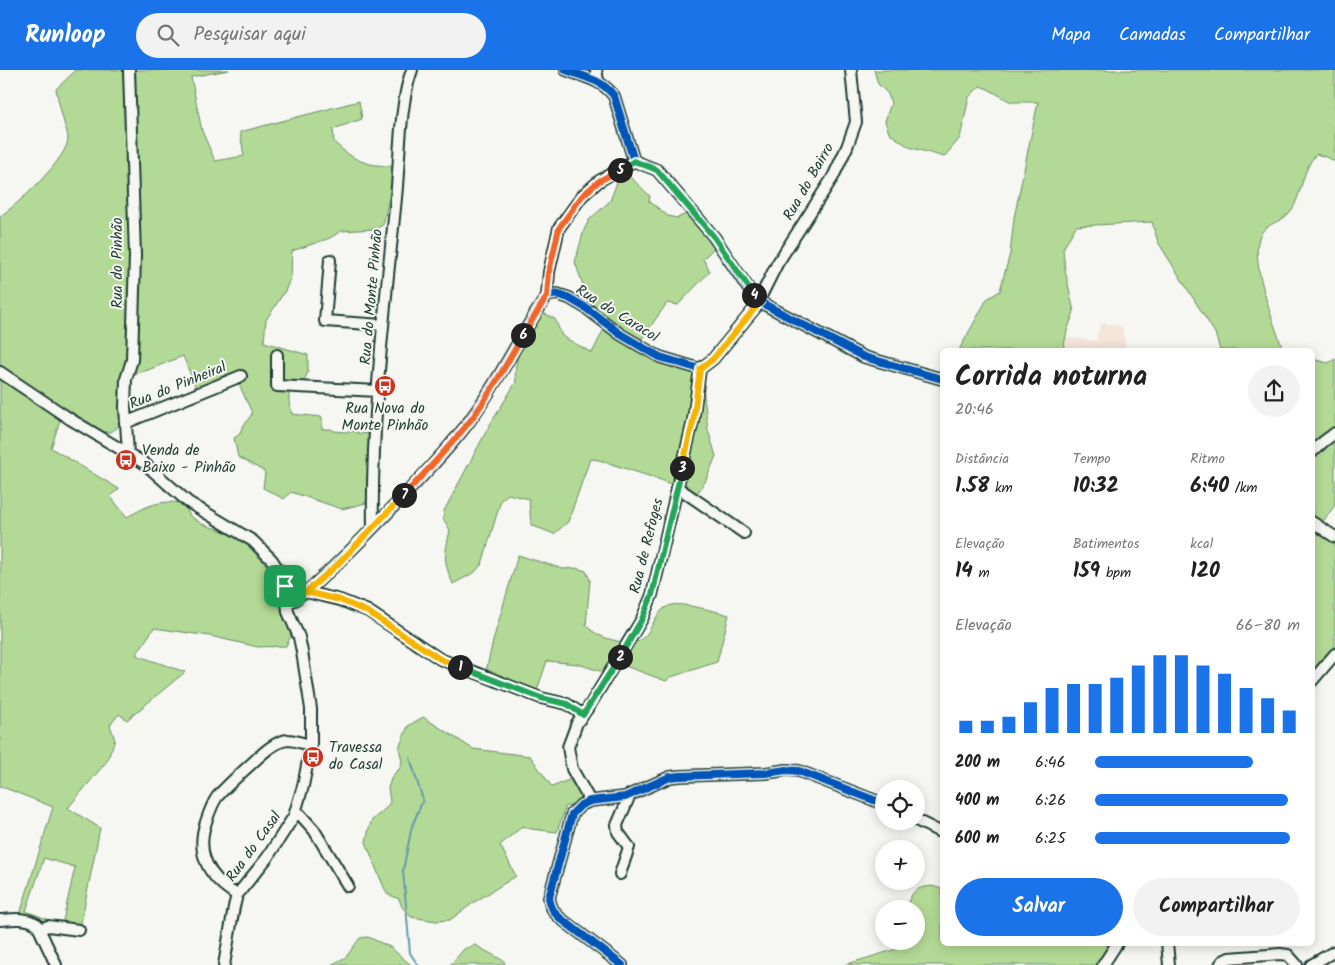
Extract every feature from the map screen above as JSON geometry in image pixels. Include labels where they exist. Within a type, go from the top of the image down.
[{"type":"street","name":"Rua do Pinhão","points":[[128,454],[125,423],[126,379],[132,360],[135,256],[130,70]]},
{"type":"street","name":"Rua do Monte Pinhão","points":[[373,528],[372,475],[383,325],[404,106],[412,70]]},
{"type":"street","points":[[566,70],[597,75],[614,96],[634,161]]},
{"type":"street","name":"Rua do Bairro","points":[[759,301],[777,264],[833,177],[847,147],[856,122],[851,70]]},
{"type":"street","points":[[0,372],[70,419],[144,464],[188,502],[253,541],[272,560],[281,574],[285,586],[283,593],[287,600],[295,600],[338,564],[444,452],[472,418],[499,379],[547,296],[549,272],[559,228],[582,196],[599,181],[634,161]]},
{"type":"street","points":[[634,161],[657,170],[714,237],[748,288],[759,301],[864,357],[940,378]]},
{"type":"street","points":[[330,260],[325,321],[383,325]]},
{"type":"street","name":"Rua do Caracol","points":[[547,296],[557,294],[568,298],[586,308],[620,334],[660,357],[700,369]]},
{"type":"street","points":[[700,369],[713,359],[759,301]]},
{"type":"street","points":[[277,355],[277,386],[378,392]]},
{"type":"street","name":"Rua de Refoges","points":[[590,801],[572,769],[568,747],[577,723],[642,619],[652,595],[693,422],[700,369]]},
{"type":"street","name":"Rua do Pinheiral","points":[[125,423],[241,376]]},
{"type":"street","points":[[1315,449],[1335,433]]},
{"type":"street","points":[[677,487],[744,533]]},
{"type":"street","points":[[1315,524],[1335,537]]},
{"type":"street","points":[[285,586],[290,583],[296,584],[303,592],[340,600],[368,612],[440,659],[541,698],[567,704],[583,715]]},
{"type":"street","name":"Rua do Casal","points":[[224,965],[237,895],[286,831],[296,810],[311,745],[311,709],[302,652],[299,637],[288,612],[287,600]]},
{"type":"street","points":[[1315,677],[1335,654]]},
{"type":"street","points":[[237,895],[219,882],[206,863],[202,851],[202,839],[209,812],[216,799],[232,781],[271,747],[287,740],[311,745]]},
{"type":"street","points":[[622,965],[560,918],[551,906],[549,898],[572,814],[581,805],[590,801],[607,800],[630,795],[670,777],[766,773],[786,770],[798,771],[814,776],[875,801]]},
{"type":"street","points":[[620,874],[629,847],[618,832],[617,825],[630,795]]},
{"type":"street","points":[[296,810],[314,830],[348,886]]},
{"type":"street","points":[[925,824],[940,832]]},
{"type":"street","points":[[0,920],[31,920],[37,924],[56,965]]},
{"type":"street","points":[[40,929],[48,926],[79,930]]},
{"type":"street","points":[[1103,965],[1115,946]]},
{"type":"street","points":[[1167,946],[1169,965]]},
{"type":"street","points":[[1311,965],[1335,950]]},
{"type":"street","points":[[1220,965],[1229,958],[1280,954],[1288,955],[1298,965]]},
{"type":"shaded area","points":[[1101,323],[1122,326],[1126,348],[1064,348],[1064,337],[1096,341]]},
{"type":"green space","points":[[74,70],[229,70],[191,77],[202,131],[215,161],[244,156],[240,132],[359,101],[362,119],[333,129],[334,142],[348,154],[369,164],[396,166],[383,225],[375,229],[341,231],[330,238],[292,251],[291,277],[285,291],[266,320],[264,342],[308,355],[308,372],[303,383],[289,390],[289,403],[292,414],[322,417],[322,429],[345,432],[357,431],[357,433],[371,434],[373,503],[366,501],[366,503],[342,509],[291,492],[284,499],[263,488],[264,471],[238,457],[234,438],[240,434],[252,413],[234,373],[196,388],[183,356],[121,378],[120,421],[118,427],[111,432],[102,432],[65,408],[60,420],[51,448],[119,489],[110,496],[127,517],[154,504],[167,502],[183,503],[190,516],[202,524],[232,534],[246,544],[272,574],[290,627],[291,636],[286,646],[258,647],[210,636],[154,628],[136,655],[185,672],[127,720],[119,714],[110,725],[115,740],[107,761],[68,808],[100,828],[80,928],[62,925],[75,867],[44,858],[26,911],[48,920],[46,923],[20,914],[53,807],[0,786],[0,216],[8,211],[41,180],[60,157],[66,146],[68,136],[56,89]]},
{"type":"green space","points":[[874,70],[1335,70],[1335,162],[1316,154],[1305,173],[1294,206],[1286,216],[1265,228],[1258,242],[1257,256],[1264,290],[1282,348],[1219,348],[1215,333],[1158,242],[1152,222],[1076,226],[1063,249],[1065,270],[1074,312],[1063,348],[960,348],[987,299],[1000,291],[1010,254],[1014,218],[1038,102],[1011,102],[980,86],[969,97],[960,138],[944,157],[909,147],[889,133],[885,121],[891,103],[888,94],[878,84]]},
{"type":"green space","points":[[622,169],[650,196],[649,201],[668,216],[677,218],[689,213],[716,246],[703,259],[710,271],[678,305],[667,303],[636,347],[690,362],[703,387],[708,430],[716,456],[705,482],[696,495],[661,480],[599,460],[590,459],[568,522],[554,534],[531,525],[529,499],[508,494],[501,500],[482,564],[475,572],[453,584],[446,563],[450,530],[443,518],[444,511],[488,428],[516,382],[516,363],[527,337],[543,313],[555,319],[562,336],[592,353],[609,319],[589,302],[575,262],[584,230],[589,220],[610,201]]},
{"type":"green space","points":[[1335,359],[1335,505],[1322,523],[1335,539],[1335,649],[1315,674],[1315,360],[1328,363]]},
{"type":"green space","points":[[518,555],[563,569],[576,568],[586,571],[590,580],[586,625],[596,634],[608,639],[630,643],[639,641],[645,636],[664,609],[676,604],[729,615],[717,662],[671,677],[666,681],[617,663],[609,674],[578,664],[547,661],[537,690],[506,681],[486,671]]},
{"type":"green space","points":[[423,717],[473,749],[530,756],[552,787],[573,778],[584,796],[575,808],[566,806],[557,832],[531,829],[523,826],[500,845],[516,876],[450,920],[436,921],[411,917],[402,907],[399,899],[387,894],[366,842],[372,820],[390,802],[388,788],[392,776],[400,768],[402,761],[399,748],[408,726]]},
{"type":"green space","points":[[932,886],[940,888],[940,946],[1110,946],[1097,965],[844,965],[893,950],[925,950],[925,900],[910,900],[914,892],[925,890],[925,887]]},
{"type":"green space","points":[[368,937],[390,947],[411,965],[331,965],[346,957],[360,938]]},
{"type":"green space","points":[[475,945],[504,961],[505,965],[450,965],[464,949]]},
{"type":"waterway","points":[[410,758],[423,800],[412,826],[403,870],[410,953],[418,965]]},
{"type":"cycle path","points":[[566,70],[598,82],[609,90],[614,96],[634,161],[657,170],[714,237],[748,288],[760,302],[864,357],[940,378]]},
{"type":"cycle path","points":[[301,593],[306,592],[334,567],[445,452],[493,387],[547,296],[557,294],[569,298],[586,308],[620,334],[660,357],[700,369],[713,359],[760,302]]},
{"type":"cycle path","points":[[622,965],[560,918],[554,911],[549,898],[572,814],[581,805],[590,801],[625,797],[670,777],[766,773],[786,770],[799,771],[875,801]]},
{"type":"place","name":"Rua Nova do Monte Pinhão","points":[[385,386]]},
{"type":"place","name":"Venda de Baixo - Pinhão","points":[[126,460]]},
{"type":"place","name":"Travessa do Casal","points":[[313,757]]},
{"type":"route","points":[[285,586],[283,595],[287,600],[298,599],[300,593],[306,592],[338,564],[444,452],[472,418],[499,379],[547,296],[549,272],[559,228],[582,196],[599,181],[634,161],[657,170],[714,237],[748,288],[760,302],[713,359],[700,369],[693,422],[652,595],[642,619],[583,715],[567,704],[541,698],[440,659],[368,612],[340,600],[306,592],[300,593],[299,587],[293,583],[285,586]]}]
